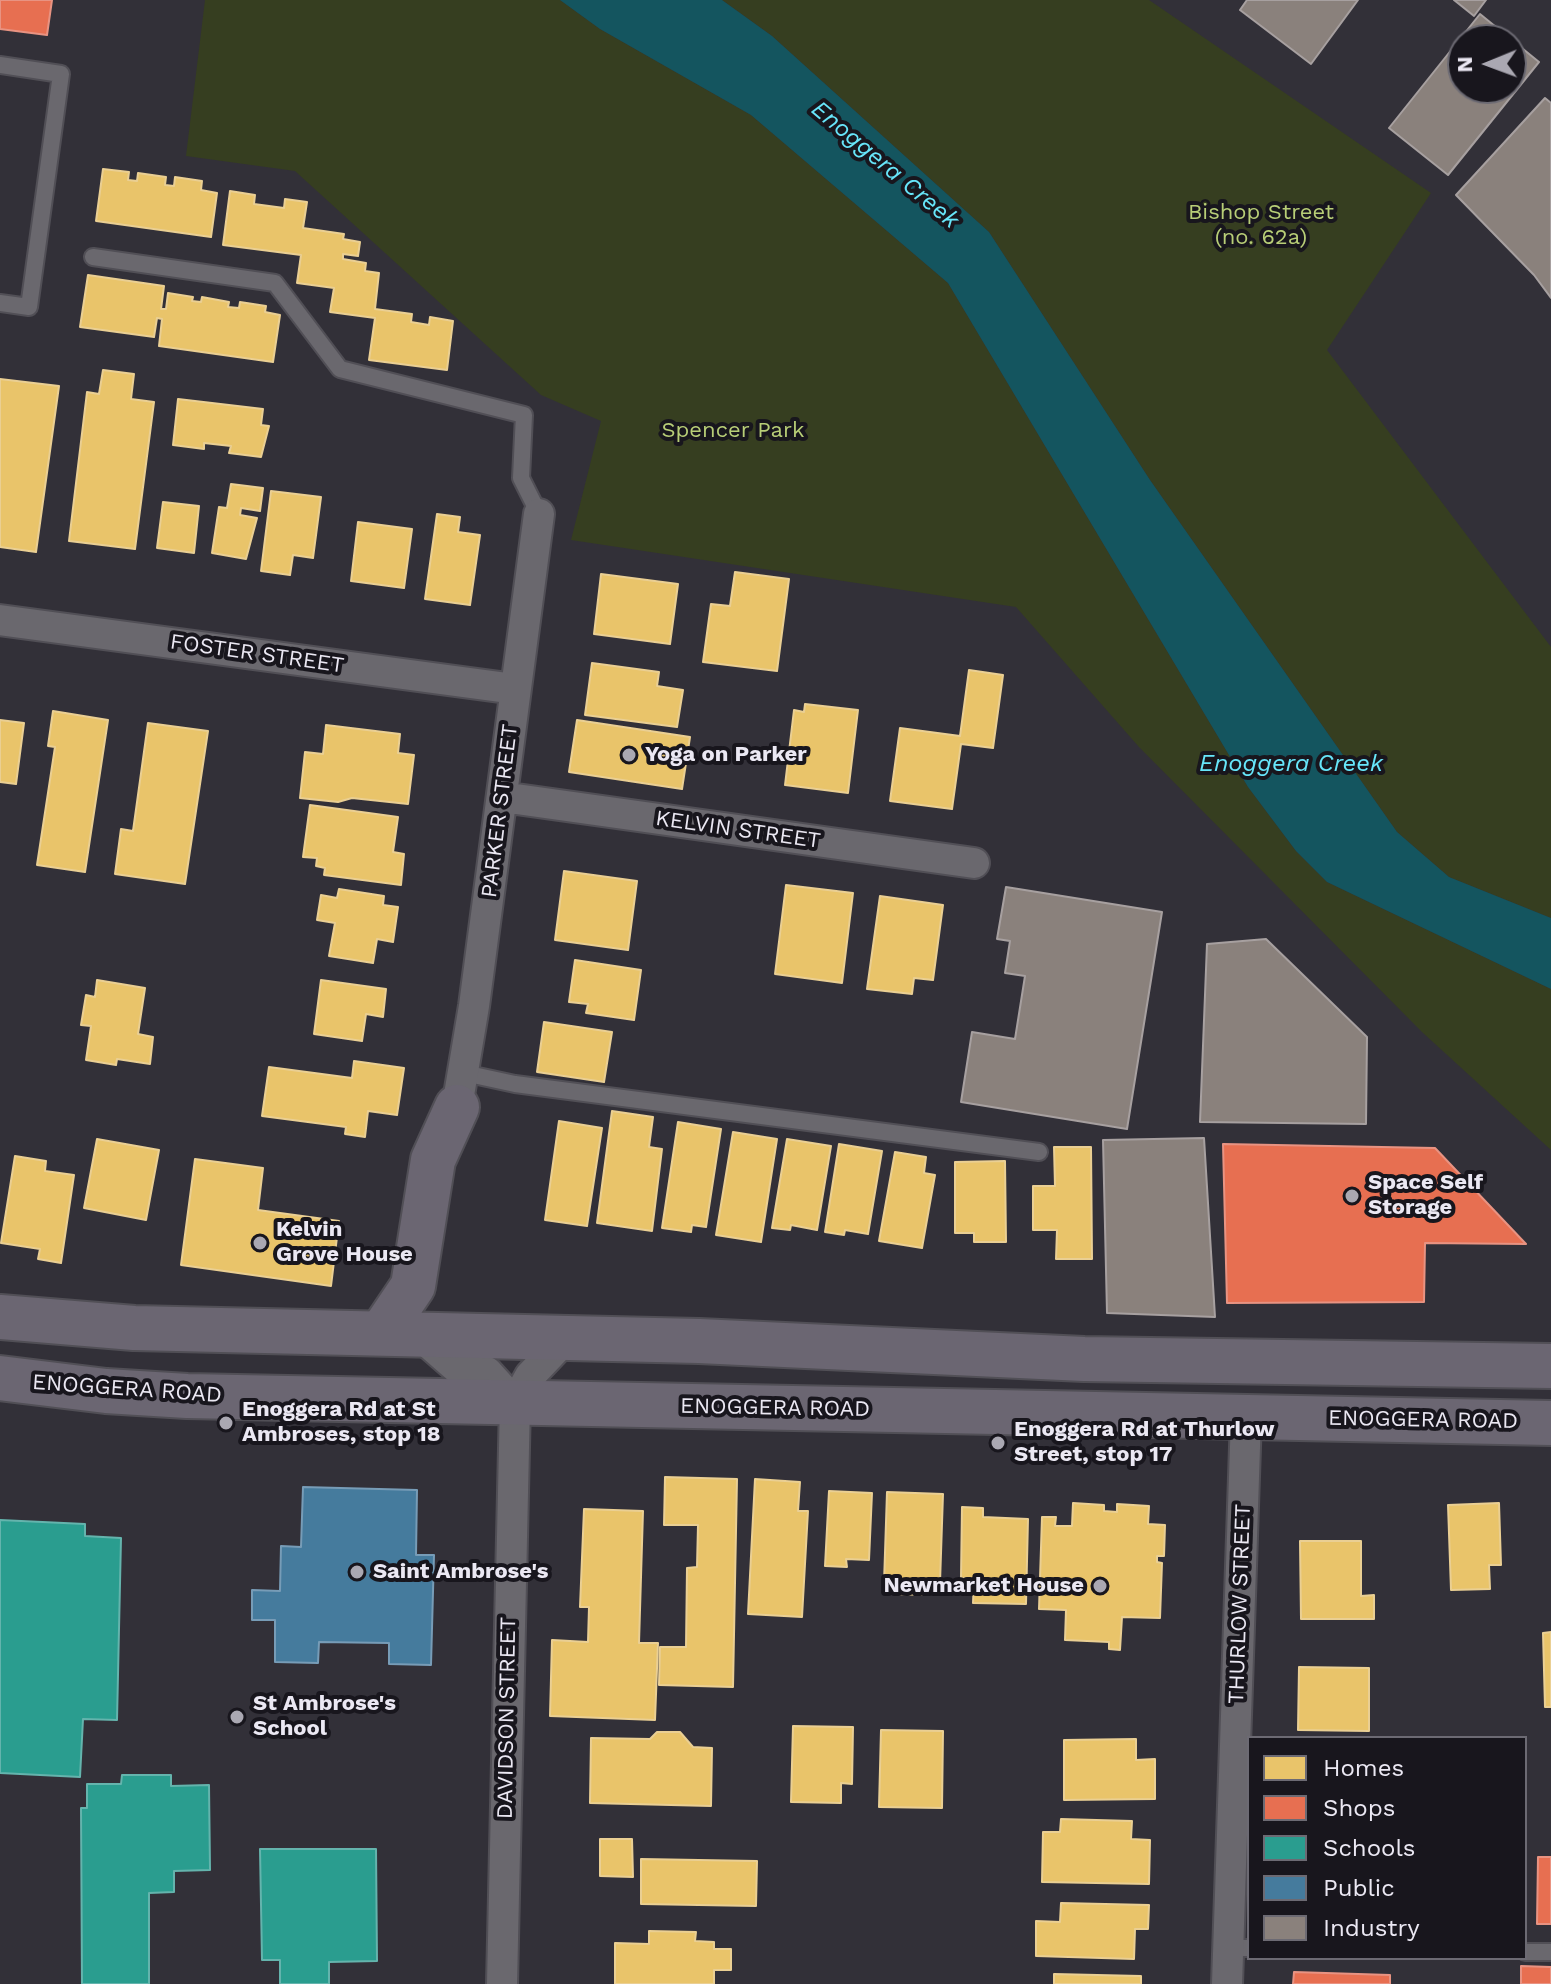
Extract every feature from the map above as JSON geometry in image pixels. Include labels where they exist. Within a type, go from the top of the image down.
[{"type":"main road","points":[[399,1333],[413,1286],[433,1160],[460,1090]]},
{"type":"main road","points":[[0,1317],[134,1328],[567,1337],[1084,1359],[1551,1366]]},
{"type":"main road","name":"ENOGGERA ROAD","points":[[0,1378],[106,1391],[174,1395],[1551,1423]]},
{"type":"street","name":"PARKER STREET","points":[[460,1090],[539,514]]},
{"type":"street","name":"FOSTER STREET","points":[[0,620],[515,689]]},
{"type":"street","name":"KELVIN STREET","points":[[502,797],[974,863]]},
{"type":"street","points":[[399,1333],[457,1368],[487,1372],[515,1403],[530,1376],[567,1337]]},
{"type":"street","name":"DAVIDSON STREET","points":[[502,1984],[515,1403]]},
{"type":"street","name":"THURLOW STREET","points":[[1227,1984],[1238,1948],[1246,1417]]},
{"type":"lane","points":[[0,65],[61,74],[29,307],[0,303]]},
{"type":"lane","points":[[93,257],[275,283],[340,369],[524,415],[521,478],[539,514]]},
{"type":"lane","points":[[460,1090],[515,1084],[1039,1152]]},
{"type":"lane","points":[[1527,1952],[1551,1952]]},
{"type":"green space","name":"Spencer Park","points":[[205,0],[560,0],[600,29],[751,115],[948,283],[1248,787],[1296,851],[1327,882],[1551,989],[1551,1150],[1422,1032],[1139,747],[1016,607],[571,540],[601,421],[541,395],[295,171],[186,156]]},
{"type":"green space","name":"Bishop Street (no. 62a)","points":[[722,0],[1149,0],[1431,193],[1327,350],[1551,647],[1551,918],[1449,877],[1397,832],[1150,480],[989,232],[772,36]]},
{"type":"water","name":"Enoggera Creek","points":[[560,0],[722,0],[772,36],[989,232],[1150,480],[1397,832],[1449,877],[1551,918],[1551,989],[1327,882],[1296,851],[1248,787],[948,283],[751,115],[600,29]]},
{"type":"building: Homes","points":[[103,169],[129,172],[128,180],[137,181],[138,173],[166,177],[165,185],[174,186],[175,177],[202,181],[201,190],[217,193],[211,237],[96,221]]},
{"type":"building: Homes","points":[[230,191],[255,195],[254,204],[284,208],[285,199],[307,202],[303,228],[344,234],[343,239],[360,242],[358,256],[343,254],[343,259],[366,263],[365,271],[379,273],[375,309],[412,314],[411,322],[429,325],[430,317],[453,321],[447,370],[369,360],[375,318],[330,312],[334,288],[297,283],[301,255],[223,245]]},
{"type":"building: Homes","points":[[88,275],[164,286],[161,309],[166,309],[168,293],[193,297],[192,301],[201,302],[202,297],[229,302],[228,307],[239,308],[240,302],[266,306],[265,312],[280,315],[273,362],[159,346],[162,319],[157,318],[154,337],[80,327]]},
{"type":"building: Homes","points":[[103,370],[134,374],[131,399],[154,402],[135,549],[69,541],[87,392],[99,394]]},
{"type":"building: Homes","points":[[0,379],[59,386],[36,552],[0,547]]},
{"type":"building: Homes","points":[[178,399],[263,409],[261,425],[269,426],[261,457],[229,453],[231,446],[204,443],[204,449],[173,445]]},
{"type":"building: Homes","points":[[231,484],[263,488],[260,511],[241,508],[240,515],[257,518],[246,559],[212,553],[219,507],[227,508]]},
{"type":"building: Homes","points":[[271,491],[321,497],[313,558],[293,555],[290,575],[261,571]]},
{"type":"building: Homes","points":[[163,502],[199,506],[194,553],[157,548]]},
{"type":"building: Homes","points":[[437,514],[460,517],[458,532],[480,535],[470,605],[425,599]]},
{"type":"building: Homes","points":[[358,522],[412,529],[404,588],[351,581]]},
{"type":"building: Homes","points":[[735,572],[789,579],[777,671],[703,662],[711,604],[730,606]]},
{"type":"building: Homes","points":[[601,574],[678,584],[670,644],[594,634]]},
{"type":"building: Homes","points":[[592,663],[659,672],[657,686],[683,690],[677,727],[585,715]]},
{"type":"building: Homes","points":[[969,670],[1003,675],[993,748],[961,744],[952,809],[890,801],[900,728],[960,736]]},
{"type":"building: Homes","points":[[805,704],[858,710],[848,793],[785,785],[794,710],[804,712]]},
{"type":"building: Homes","points":[[53,711],[108,720],[85,872],[37,865],[55,747],[48,746]]},
{"type":"building: Homes","points":[[0,720],[24,723],[16,784],[0,782]]},
{"type":"building: Homes","name":"Yoga on Parker","points":[[577,720],[690,737],[682,789],[569,772]]},
{"type":"building: Homes","points":[[148,723],[208,731],[185,884],[115,874],[121,829],[133,831]]},
{"type":"building: Homes","points":[[326,725],[400,734],[398,753],[414,755],[408,804],[352,798],[338,802],[300,798],[305,752],[323,754]]},
{"type":"building: Homes","points":[[310,805],[398,817],[393,852],[404,854],[401,885],[324,875],[325,868],[316,866],[317,858],[303,857]]},
{"type":"building: Homes","points":[[564,871],[637,881],[628,950],[555,940]]},
{"type":"building: Homes","points":[[786,885],[853,893],[842,983],[775,974]]},
{"type":"building: Homes","points":[[339,889],[384,896],[383,905],[398,907],[393,942],[377,939],[373,963],[329,956],[335,923],[317,920],[321,895],[337,898]]},
{"type":"building: Homes","points":[[880,896],[943,905],[933,980],[914,978],[912,994],[867,989]]},
{"type":"building: Homes","points":[[575,960],[641,970],[634,1020],[586,1013],[588,1004],[569,1002]]},
{"type":"building: Homes","points":[[97,980],[145,988],[138,1034],[153,1037],[150,1064],[117,1059],[116,1065],[86,1060],[91,1026],[81,1025],[86,995],[95,997]]},
{"type":"building: Homes","points":[[321,980],[386,989],[383,1017],[366,1014],[362,1041],[314,1034]]},
{"type":"building: Homes","points":[[544,1022],[612,1032],[604,1082],[537,1072]]},
{"type":"building: Homes","points":[[354,1061],[404,1068],[397,1115],[368,1111],[365,1137],[345,1134],[346,1127],[262,1116],[269,1067],[352,1078]]},
{"type":"building: Homes","points":[[612,1111],[653,1117],[649,1147],[662,1149],[652,1231],[597,1223]]},
{"type":"building: Homes","points":[[559,1121],[602,1128],[587,1226],[545,1220]]},
{"type":"building: Homes","points":[[678,1122],[721,1129],[706,1227],[692,1225],[691,1232],[662,1228]]},
{"type":"building: Homes","points":[[733,1132],[777,1139],[761,1242],[716,1235]]},
{"type":"building: Homes","points":[[97,1139],[159,1150],[146,1220],[84,1208]]},
{"type":"building: Homes","points":[[787,1139],[831,1146],[817,1230],[791,1225],[790,1230],[772,1228]]},
{"type":"building: Homes","points":[[839,1144],[882,1151],[868,1234],[845,1230],[844,1235],[825,1232]]},
{"type":"building: Homes","points":[[1054,1147],[1091,1147],[1092,1259],[1056,1259],[1057,1230],[1033,1230],[1033,1186],[1055,1186]]},
{"type":"building: Homes","points":[[895,1152],[926,1157],[924,1173],[935,1175],[922,1248],[879,1241]]},
{"type":"building: Homes","points":[[15,1156],[46,1161],[45,1171],[74,1175],[61,1263],[38,1259],[40,1249],[1,1243]]},
{"type":"building: Homes","name":"Kelvin Grove House","points":[[195,1159],[263,1168],[258,1210],[339,1221],[331,1286],[181,1265]]},
{"type":"building: Homes","points":[[1005,1161],[1006,1242],[974,1242],[974,1233],[955,1233],[955,1162]]},
{"type":"building: Homes","points":[[665,1477],[737,1479],[733,1687],[659,1685],[660,1647],[686,1647],[687,1568],[697,1567],[698,1525],[664,1525]]},
{"type":"building: Homes","points":[[755,1479],[800,1482],[798,1511],[808,1511],[802,1617],[748,1614]]},
{"type":"building: Homes","points":[[829,1491],[872,1493],[869,1560],[846,1559],[847,1567],[825,1566]]},
{"type":"building: Homes","points":[[887,1492],[943,1494],[940,1583],[927,1583],[927,1595],[893,1594],[894,1584],[884,1583]]},
{"type":"building: Homes","name":"Newmarket House","points":[[1073,1503],[1104,1505],[1104,1511],[1117,1512],[1117,1504],[1149,1506],[1148,1524],[1165,1525],[1164,1556],[1157,1556],[1157,1562],[1162,1563],[1160,1618],[1122,1617],[1120,1650],[1109,1649],[1109,1642],[1065,1640],[1066,1610],[1039,1609],[1042,1517],[1056,1517],[1055,1526],[1072,1526]]},
{"type":"building: Homes","points":[[1499,1503],[1501,1565],[1489,1565],[1490,1589],[1451,1590],[1448,1505]]},
{"type":"building: Homes","points":[[962,1507],[983,1508],[983,1517],[1028,1519],[1026,1604],[973,1603],[974,1578],[961,1578]]},
{"type":"building: Homes","points":[[584,1509],[643,1511],[639,1643],[658,1643],[655,1720],[550,1716],[552,1640],[588,1642],[589,1607],[580,1607]]},
{"type":"building: Homes","points":[[1300,1541],[1361,1541],[1361,1596],[1374,1595],[1374,1619],[1301,1619]]},
{"type":"building: Homes","points":[[1551,1632],[1551,1707],[1545,1707],[1543,1633]]},
{"type":"building: Homes","points":[[1299,1667],[1369,1668],[1369,1731],[1298,1730]]},
{"type":"building: Homes","points":[[793,1726],[853,1727],[852,1784],[841,1783],[841,1803],[791,1802]]},
{"type":"building: Homes","points":[[881,1730],[943,1731],[942,1808],[879,1807]]},
{"type":"building: Homes","points":[[657,1732],[680,1732],[693,1747],[712,1748],[711,1806],[590,1803],[591,1738],[650,1739]]},
{"type":"building: Homes","points":[[1136,1739],[1136,1760],[1155,1759],[1155,1799],[1064,1800],[1064,1740]]},
{"type":"building: Homes","points":[[1061,1819],[1132,1821],[1131,1839],[1150,1840],[1149,1884],[1042,1882],[1043,1832],[1060,1832]]},
{"type":"building: Homes","points":[[600,1839],[632,1839],[633,1877],[600,1876]]},
{"type":"building: Homes","points":[[641,1859],[757,1861],[756,1906],[641,1904]]},
{"type":"building: Homes","points":[[1061,1903],[1149,1905],[1148,1929],[1135,1929],[1134,1959],[1036,1956],[1036,1921],[1060,1922]]},
{"type":"building: Homes","points":[[649,1931],[696,1932],[695,1941],[714,1942],[714,1949],[731,1949],[731,1970],[714,1970],[714,1984],[615,1984],[615,1943],[649,1944]]},
{"type":"building: Homes","points":[[1054,1974],[1141,1976],[1141,1984],[1054,1984]]},
{"type":"building: Shops","points":[[0,0],[52,0],[47,35],[0,29]]},
{"type":"building: Shops","name":"Space Self Storage","points":[[1223,1144],[1435,1148],[1526,1244],[1425,1243],[1424,1302],[1227,1303]]},
{"type":"building: Shops","points":[[1538,1857],[1551,1857],[1551,1924],[1537,1924]]},
{"type":"building: Shops","points":[[1521,1966],[1551,1967],[1551,1984],[1521,1984]]},
{"type":"building: Shops","points":[[1294,1972],[1390,1975],[1390,1984],[1293,1984]]},
{"type":"building: Schools","points":[[0,1520],[85,1524],[85,1536],[121,1538],[117,1720],[83,1719],[80,1777],[0,1773]]},
{"type":"building: Schools","points":[[122,1775],[171,1775],[171,1786],[209,1785],[210,1870],[174,1871],[174,1892],[149,1893],[149,1984],[82,1984],[81,1808],[87,1808],[87,1784],[121,1784]]},
{"type":"building: Schools","points":[[260,1849],[376,1849],[377,1961],[329,1962],[329,1984],[280,1984],[280,1960],[262,1960]]},
{"type":"building: Public","name":"Saint Ambrose's","points":[[303,1487],[417,1490],[416,1555],[434,1555],[431,1665],[389,1664],[389,1643],[319,1642],[318,1663],[275,1662],[275,1620],[252,1620],[252,1590],[280,1591],[281,1546],[301,1547]]},
{"type":"building: Industry","points":[[1247,0],[1358,0],[1311,64],[1240,10]]},
{"type":"building: Industry","points":[[1454,0],[1486,0],[1474,16]]},
{"type":"building: Industry","points":[[1480,14],[1492,24],[1472,24]]},
{"type":"building: Industry","points":[[1527,52],[1539,62],[1527,77]]},
{"type":"building: Industry","points":[[1447,55],[1447,104],[1505,104],[1448,175],[1389,128]]},
{"type":"building: Industry","points":[[1545,98],[1551,103],[1551,298],[1534,275],[1456,195]]},
{"type":"building: Industry","points":[[1006,887],[1162,912],[1127,1129],[961,1102],[972,1032],[1015,1039],[1025,976],[1005,973],[1010,941],[997,939]]},
{"type":"building: Industry","points":[[1266,939],[1367,1037],[1366,1124],[1200,1122],[1207,944]]},
{"type":"building: Industry","points":[[1204,1138],[1215,1317],[1107,1313],[1103,1140]]},
{"type":"place","name":"Yoga on Parker","points":[[629,755]]},
{"type":"place","name":"Space Self Storage","points":[[1352,1196]]},
{"type":"place","name":"Kelvin Grove House","points":[[260,1243]]},
{"type":"place","name":"Enoggera Rd at St Ambroses, stop 18","points":[[226,1423]]},
{"type":"place","name":"Enoggera Rd at Thurlow Street, stop 17","points":[[998,1443]]},
{"type":"place","name":"Saint Ambrose's","points":[[357,1572]]},
{"type":"place","name":"Newmarket House","points":[[1100,1586]]},
{"type":"place","name":"St Ambrose's School","points":[[237,1717]]}]
